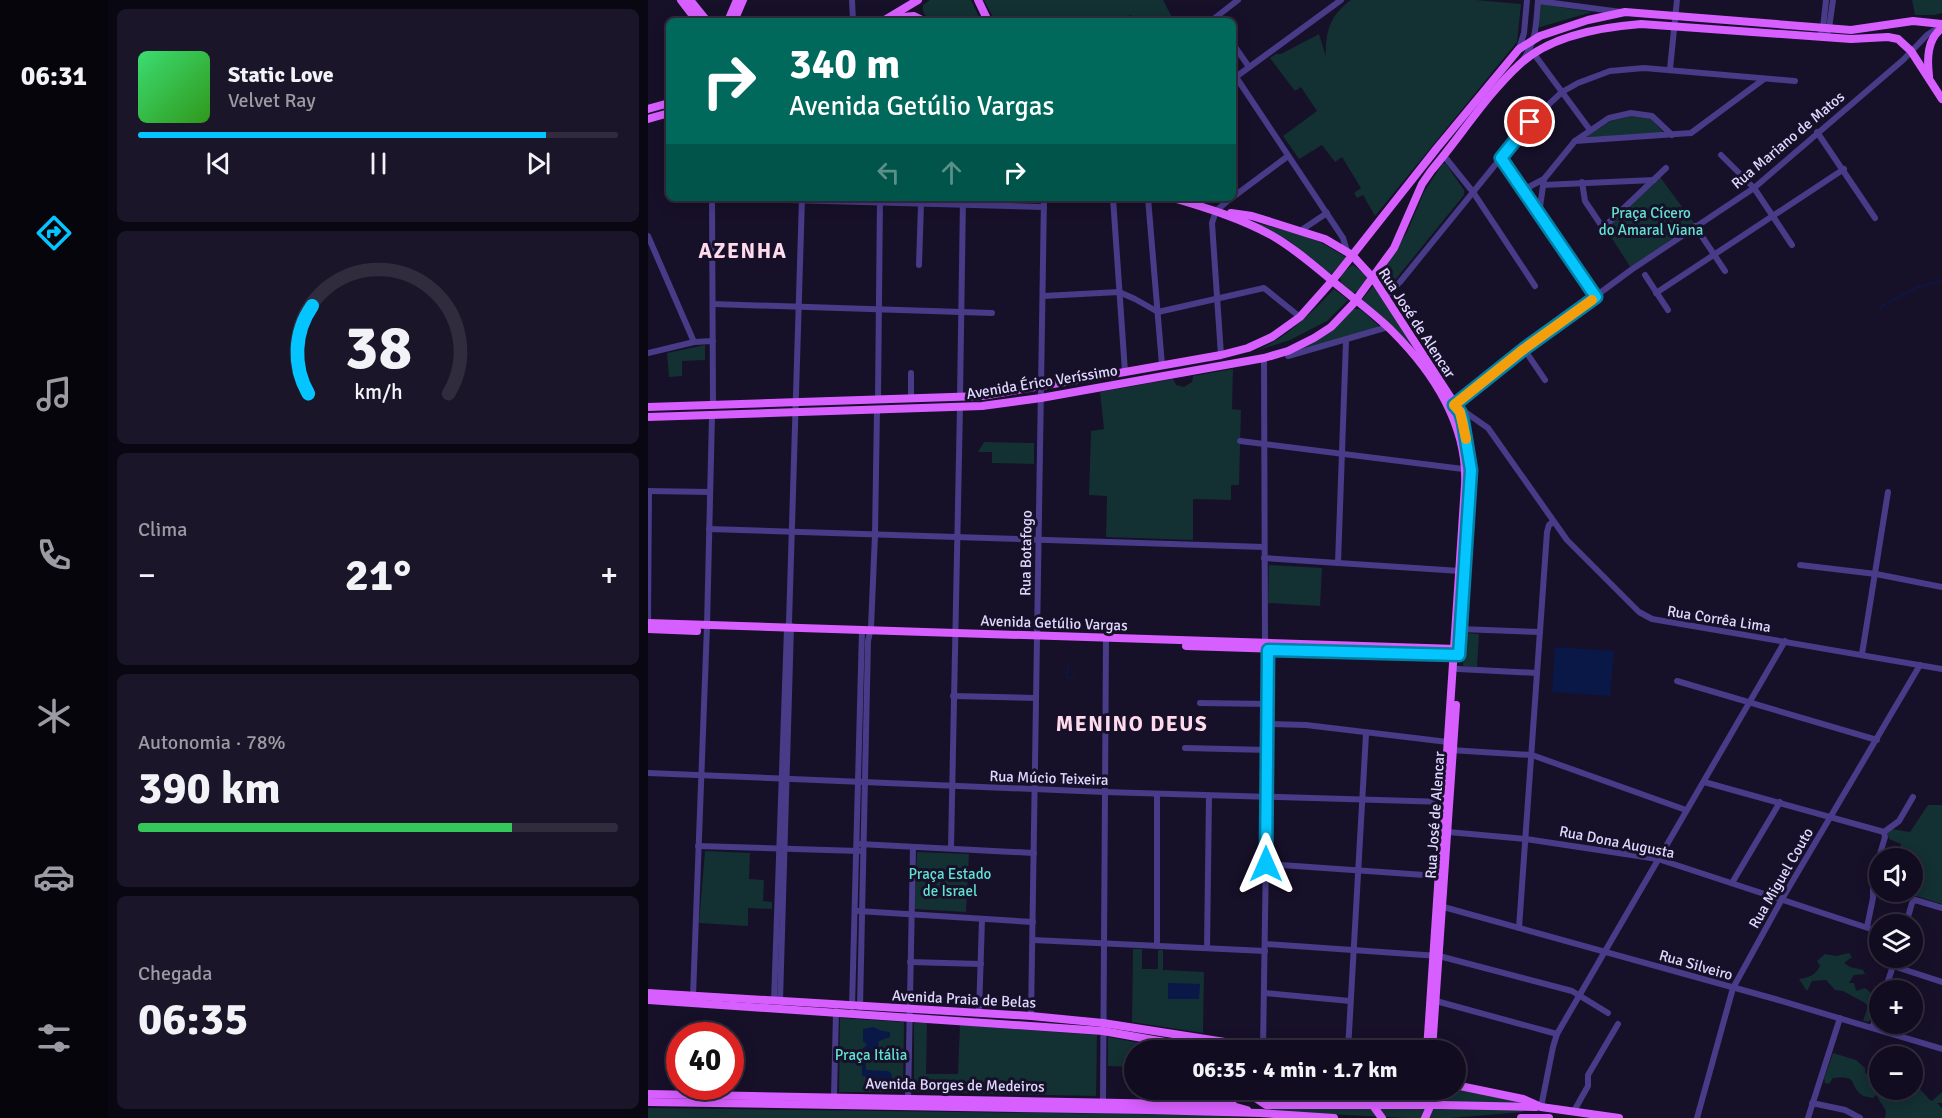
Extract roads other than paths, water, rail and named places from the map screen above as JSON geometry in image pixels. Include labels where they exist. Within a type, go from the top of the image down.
[{"type":"main road","points":[[681,0],[696,18]]},
{"type":"main road","points":[[690,0],[705,18]]},
{"type":"main road","points":[[729,18],[737,0]]},
{"type":"main road","points":[[735,18],[743,0]]},
{"type":"main road","points":[[917,18],[918,0]]},
{"type":"main road","points":[[889,18],[918,0]]},
{"type":"main road","points":[[978,0],[987,18]]},
{"type":"main road","name":"Avenida Érico Veríssimo","points":[[648,407],[982,396],[1221,355],[1248,348],[1272,337],[1300,317],[1332,281],[1350,253],[1519,49],[1534,38],[1588,20],[1625,12],[1851,30],[1913,21],[1942,26]]},
{"type":"main road","name":"Avenida Érico Veríssimo","points":[[648,417],[960,407],[1041,398],[1289,354],[1331,327],[1373,278],[1394,248],[1422,184],[1498,88],[1521,63],[1563,39],[1610,26],[1641,24],[1851,39],[1888,37],[1898,39]]},
{"type":"main road","points":[[1929,78],[1928,57],[1931,43],[1942,26]]},
{"type":"main road","points":[[1898,39],[1911,51],[1939,89],[1942,99]]},
{"type":"main road","points":[[648,109],[666,104]]},
{"type":"main road","points":[[648,119],[666,114]]},
{"type":"main road","points":[[1183,201],[1218,212],[1252,216],[1325,239],[1350,253]]},
{"type":"main road","name":"Rua José de Alencar","points":[[1218,212],[1274,237],[1388,327],[1411,351],[1445,399],[1457,423],[1468,470],[1456,619],[1458,669],[1449,747]]},
{"type":"main road","name":"Rua José de Alencar","points":[[1350,253],[1373,278],[1460,412],[1468,470],[1464,581],[1449,747],[1448,832],[1428,1040]]},
{"type":"main road","points":[[1464,510],[1467,525]]},
{"type":"main road","points":[[1464,581],[1460,571],[1465,563]]},
{"type":"main road","name":"Avenida Getúlio Vargas","points":[[648,623],[707,629]]},
{"type":"main road","name":"Avenida Getúlio Vargas","points":[[648,629],[789,629],[1457,652]]},
{"type":"main road","name":"Rua José de Alencar","points":[[1440,906],[1439,876],[1447,802]]},
{"type":"main road","name":"Rua José de Alencar","points":[[1433,1040],[1436,956]]},
{"type":"main road","name":"Avenida Praia de Belas","points":[[648,993],[777,1001],[836,1009]]},
{"type":"main road","name":"Avenida Praia de Belas","points":[[648,1000],[855,1009],[1103,1027],[1177,1034],[1211,1040]]},
{"type":"main road","name":"Avenida Praia de Belas","points":[[909,1013],[1031,1016],[1103,1027],[1161,1040]]},
{"type":"main road","points":[[1177,1034],[1187,1040]]},
{"type":"main road","points":[[1466,1088],[1523,1099],[1541,1107]]},
{"type":"main road","name":"Avenida Borges de Medeiros","points":[[648,1094],[834,1097],[908,1102],[1260,1113],[1334,1118]]},
{"type":"main road","points":[[1228,1105],[1233,1100]]},
{"type":"main road","points":[[1258,1100],[1266,1105],[1541,1107],[1620,1118]]},
{"type":"main road","points":[[1373,1100],[1374,1107],[1382,1118]]},
{"type":"main road","points":[[1425,1118],[1429,1100]]},
{"type":"main road","name":"Avenida Borges de Medeiros","points":[[648,1102],[1103,1101],[1228,1105],[1260,1113]]},
{"type":"main road","points":[[1521,1118],[1549,1118]]},
{"type":"street","points":[[852,0],[853,18]]},
{"type":"street","points":[[1216,18],[1238,0]]},
{"type":"street","points":[[1519,49],[1524,33],[1527,0],[1522,0]]},
{"type":"street","points":[[1670,69],[1677,0]]},
{"type":"street","points":[[1826,28],[1827,0]]},
{"type":"street","points":[[1823,37],[1833,0]]},
{"type":"street","points":[[1236,77],[1337,1]]},
{"type":"street","points":[[1521,63],[1532,47],[1538,1],[1625,12]]},
{"type":"street","name":"Rua Mariano de Matos","points":[[1454,405],[1524,349],[1631,270],[1754,188],[1903,60],[1927,35],[1942,26]]},
{"type":"street","points":[[1898,39],[1902,46],[1903,60],[1918,61]]},
{"type":"street","points":[[1236,48],[1249,67]]},
{"type":"street","points":[[1534,54],[1590,130]]},
{"type":"street","points":[[1385,297],[1400,282],[1530,122],[1562,92],[1578,83],[1610,71],[1644,68],[1795,81]]},
{"type":"street","name":"Rua José de Alencar","points":[[1236,79],[1327,213],[1350,253]]},
{"type":"street","points":[[1575,141],[1686,134],[1697,130],[1764,79]]},
{"type":"street","points":[[1539,214],[1544,182],[1575,141],[1610,118],[1631,113],[1652,116],[1672,135]]},
{"type":"street","points":[[1817,132],[1875,218]]},
{"type":"street","points":[[1721,155],[1754,188],[1792,245]]},
{"type":"street","points":[[1236,194],[1288,156]]},
{"type":"street","points":[[1444,156],[1473,192],[1535,286]]},
{"type":"street","points":[[1501,158],[1596,297]]},
{"type":"street","points":[[1582,182],[1585,201],[1603,228],[1666,168]]},
{"type":"street","points":[[1656,293],[1844,169]]},
{"type":"street","points":[[1523,190],[1544,182],[1654,180]]},
{"type":"street","points":[[712,201],[713,404]]},
{"type":"street","points":[[777,1001],[802,201]]},
{"type":"street","points":[[878,399],[880,201]]},
{"type":"street","points":[[890,201],[921,204],[963,201],[1044,207]]},
{"type":"street","points":[[960,397],[963,201]]},
{"type":"street","name":"Rua Botafogo","points":[[1031,1016],[1044,201]]},
{"type":"street","points":[[1113,201],[1125,372]]},
{"type":"street","points":[[1148,201],[1162,365]]},
{"type":"street","points":[[1221,355],[1212,223],[1228,201]]},
{"type":"street","points":[[919,265],[921,204]]},
{"type":"street","points":[[1300,231],[1327,213]]},
{"type":"street","points":[[1695,226],[1725,271]]},
{"type":"street","points":[[649,240],[694,342]]},
{"type":"street","points":[[1645,275],[1668,310]]},
{"type":"street","points":[[1043,296],[1119,292],[1158,312],[1264,288],[1300,317]]},
{"type":"street","points":[[713,304],[992,313]]},
{"type":"street","points":[[1289,354],[1346,341],[1388,327]]},
{"type":"street","points":[[648,353],[694,342],[713,341]]},
{"type":"street","points":[[1338,563],[1346,341]]},
{"type":"street","points":[[1524,349],[1545,380]]},
{"type":"street","points":[[1262,1040],[1269,724],[1264,558],[1264,358]]},
{"type":"street","points":[[910,398],[911,373]]},
{"type":"street","name":"Rua Corrêa Lima","points":[[1445,399],[1488,428],[1567,540],[1639,612],[1661,622],[1942,669]]},
{"type":"street","points":[[951,848],[952,636],[960,407]]},
{"type":"street","points":[[855,1009],[862,710],[875,535],[877,410]]},
{"type":"street","points":[[693,996],[707,629],[712,415]]},
{"type":"street","points":[[1240,441],[1468,470]]},
{"type":"street","points":[[648,623],[649,491],[710,492]]},
{"type":"street","points":[[1862,654],[1888,492]]},
{"type":"street","points":[[1519,928],[1547,532],[1543,507]]},
{"type":"street","points":[[1547,532],[1549,525],[1553,522]]},
{"type":"street","points":[[1547,532],[1552,528],[1558,528]]},
{"type":"street","points":[[709,529],[1264,547]]},
{"type":"street","points":[[1264,558],[1460,571]]},
{"type":"street","points":[[1800,565],[1876,574],[1942,587]]},
{"type":"street","points":[[1456,619],[1460,629],[1540,632]]},
{"type":"street","points":[[1103,641],[1103,1101]]},
{"type":"street","points":[[1541,1107],[1557,1034],[1785,641]]},
{"type":"street","name":"Rua Miguel Couto","points":[[1697,1118],[1733,988],[1782,899],[1920,664]]},
{"type":"street","points":[[1458,669],[1537,673]]},
{"type":"street","points":[[1677,681],[1877,740]]},
{"type":"street","points":[[953,696],[1036,698]]},
{"type":"street","points":[[1200,703],[1268,704]]},
{"type":"street","points":[[1269,724],[1306,725],[1449,747],[1532,755],[1686,810]]},
{"type":"street","points":[[1348,1040],[1366,734]]},
{"type":"street","points":[[1185,748],[1268,750]]},
{"type":"street","name":"Rua Múcio Teixeira","points":[[648,773],[1035,790],[1447,802]]},
{"type":"street","points":[[1704,782],[1884,831]]},
{"type":"street","points":[[1157,794],[1157,946]]},
{"type":"street","points":[[1207,948],[1209,796]]},
{"type":"street","points":[[1884,831],[1899,821],[1913,797]]},
{"type":"street","points":[[1732,883],[1780,802]]},
{"type":"street","points":[[1867,927],[1873,898],[1873,878],[1885,837],[1884,831]]},
{"type":"street","name":"Rua Dona Augusta","points":[[1448,832],[1526,839],[1658,860],[1867,927]]},
{"type":"street","points":[[698,846],[782,849],[913,847],[1034,854]]},
{"type":"street","points":[[908,1102],[913,847]]},
{"type":"street","points":[[1266,864],[1439,876]]},
{"type":"street","points":[[1909,914],[1915,900],[1942,908]]},
{"type":"street","name":"Rua Silveiro","points":[[1440,906],[1869,1027]]},
{"type":"street","points":[[858,911],[1033,922]]},
{"type":"street","points":[[979,1013],[982,919]]},
{"type":"street","points":[[1033,940],[1207,948],[1265,947],[1436,956],[1572,991],[1608,1013]]},
{"type":"street","points":[[910,962],[981,964]]},
{"type":"street","points":[[1899,968],[1942,982]]},
{"type":"street","points":[[1265,993],[1350,1002]]},
{"type":"street","points":[[1436,1001],[1557,1034]]},
{"type":"street","points":[[834,1097],[836,1009]]},
{"type":"street","points":[[1808,1118],[1840,1018]]},
{"type":"street","points":[[1574,1111],[1588,1086],[1588,1075],[1618,1023]]},
{"type":"street","name":"Rua Silveiro","points":[[1892,1034],[1942,1049]]},
{"type":"street","points":[[1812,1103],[1845,1110],[1860,1118]]},
{"type":"water","points":[[1555,647],[1614,651],[1610,696],[1552,692]]},
{"type":"water","points":[[1168,983],[1200,984],[1199,999],[1168,999]]},
{"type":"water","points":[[873,1027],[890,1032],[890,1037],[879,1041],[878,1049],[866,1062],[866,1070],[891,1073],[893,1083],[888,1088],[873,1088],[873,1084],[869,1084],[866,1077],[862,1076],[862,1049],[867,1045],[863,1041],[863,1029]]},
{"type":"waterway","points":[[1880,307],[1918,287],[1942,281]]},
{"type":"waterway","points":[[1068,665],[1067,678],[1074,678]]},
{"type":"district","name":"AZENHA","points":[[743,251]]},
{"type":"district","name":"MENINO DEUS","points":[[1132,724]]},
{"type":"park label","name":"Praça Cícero do Amaral Viana","points":[[1651,222]]},
{"type":"park label","name":"Praça Estado de Israel","points":[[950,882]]},
{"type":"park label","name":"Praça Itália","points":[[871,1055]]}]
